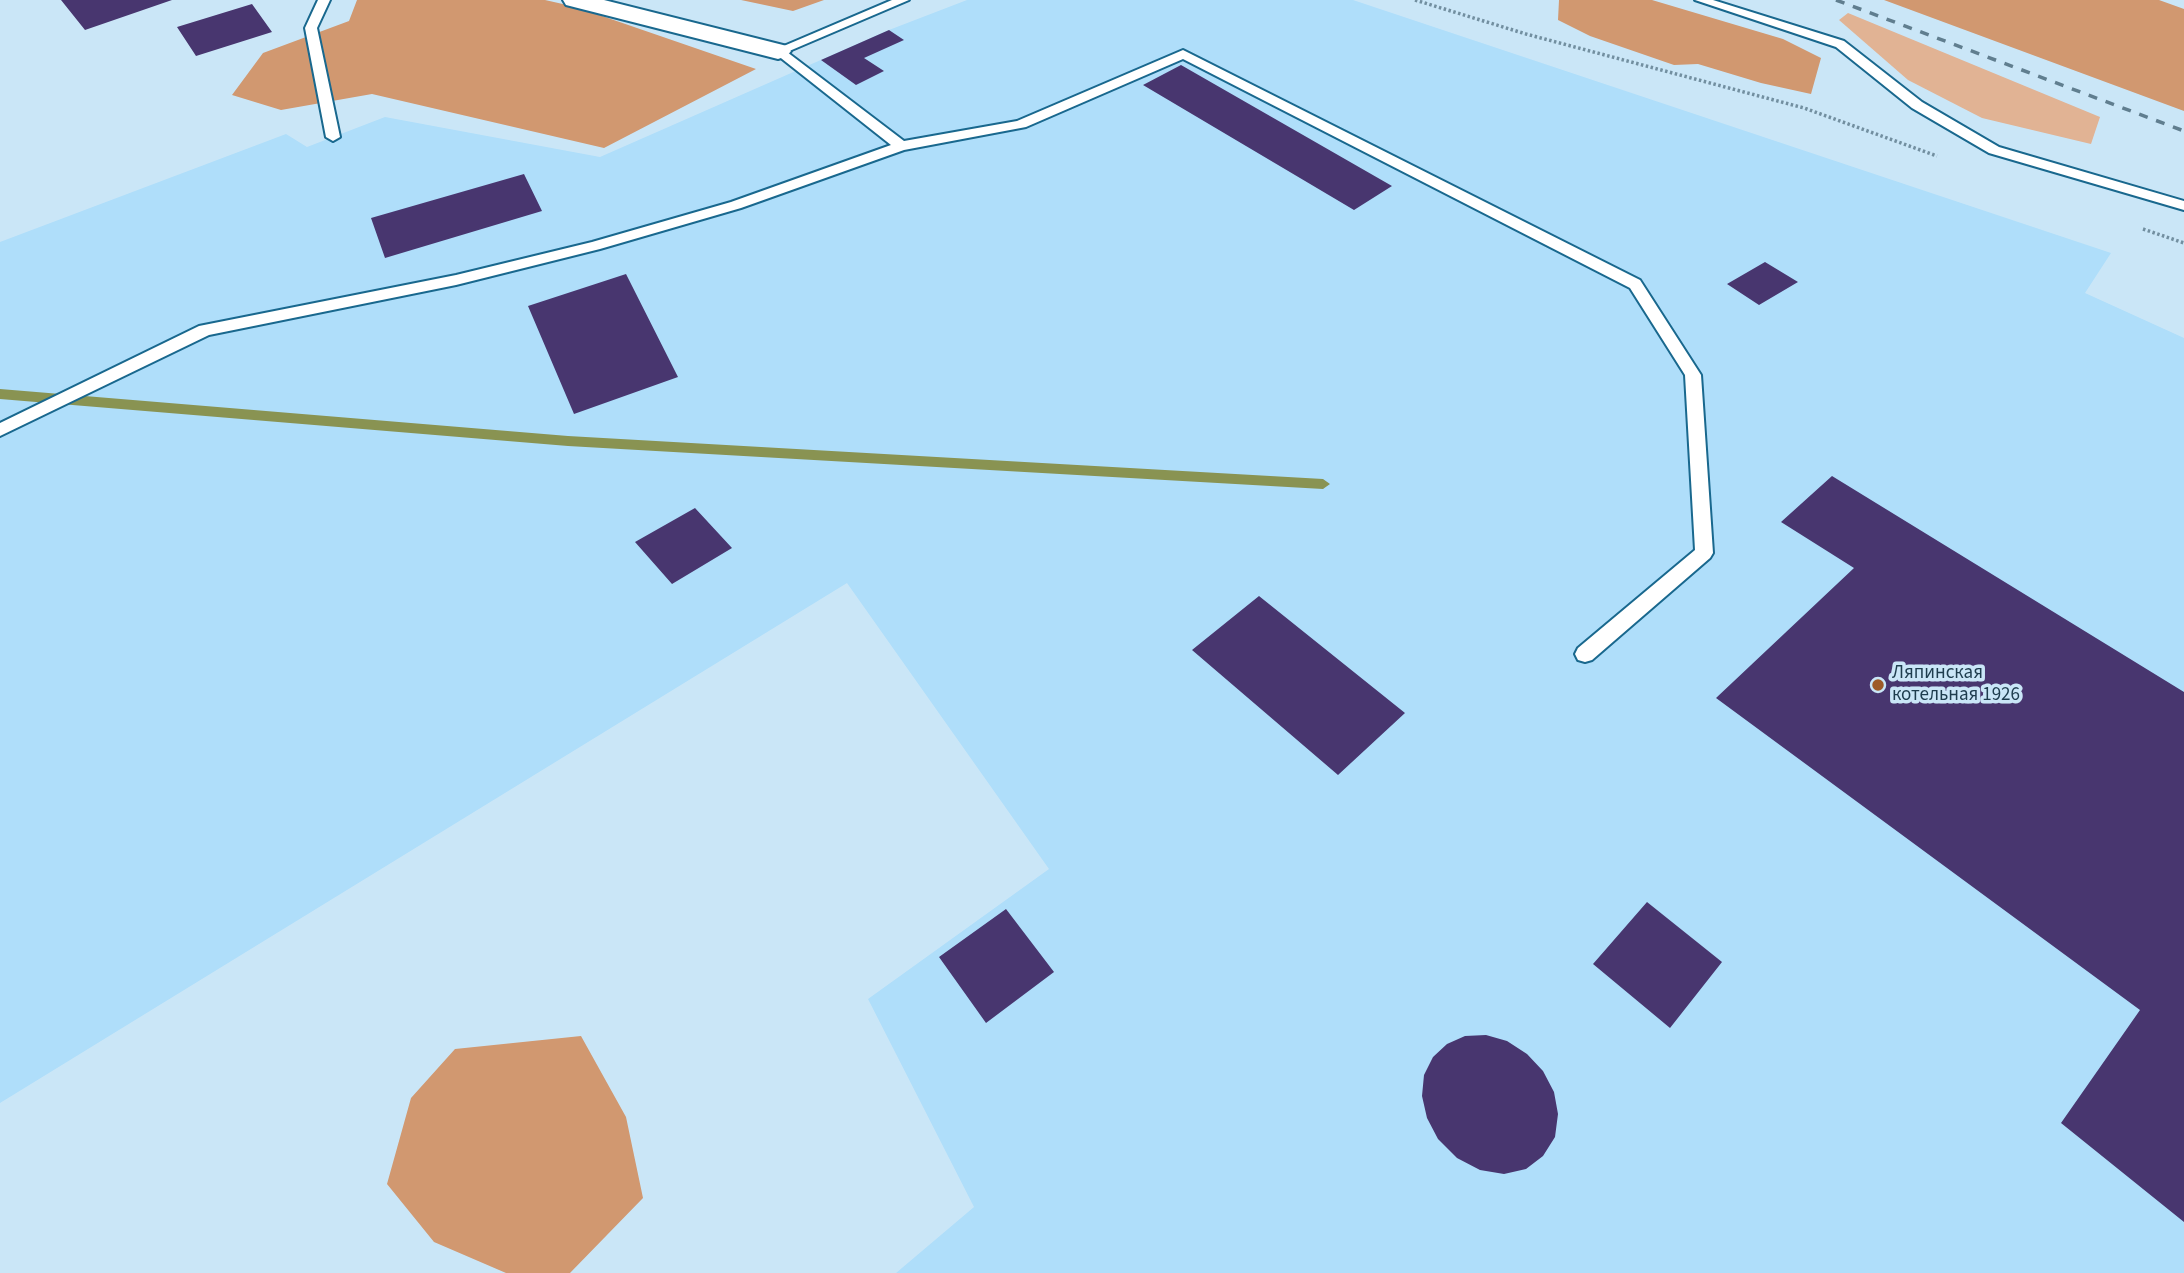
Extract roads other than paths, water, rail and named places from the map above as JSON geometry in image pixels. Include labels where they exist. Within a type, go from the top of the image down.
[{"type":"street","points":[[575,0],[778,51]]},
{"type":"lane","points":[[324,0],[311,28],[333,137]]},
{"type":"lane","points":[[778,51],[903,0]]},
{"type":"lane","points":[[1700,0],[1840,44],[1917,105],[1994,150],[2184,206]]},
{"type":"lane","points":[[778,51],[901,146]]},
{"type":"lane","points":[[0,430],[205,330],[457,280],[595,246],[736,205],[901,146],[1021,124],[1183,54],[1635,284],[1693,375],[1704,553],[1585,654]]},
{"type":"waterway","points":[[0,394],[568,441],[1323,484]]},
{"type":"railway","points":[[1836,0],[2184,131]]},
{"type":"place","name":"Ляпинская котельная 1926","points":[[1878,685]]}]
